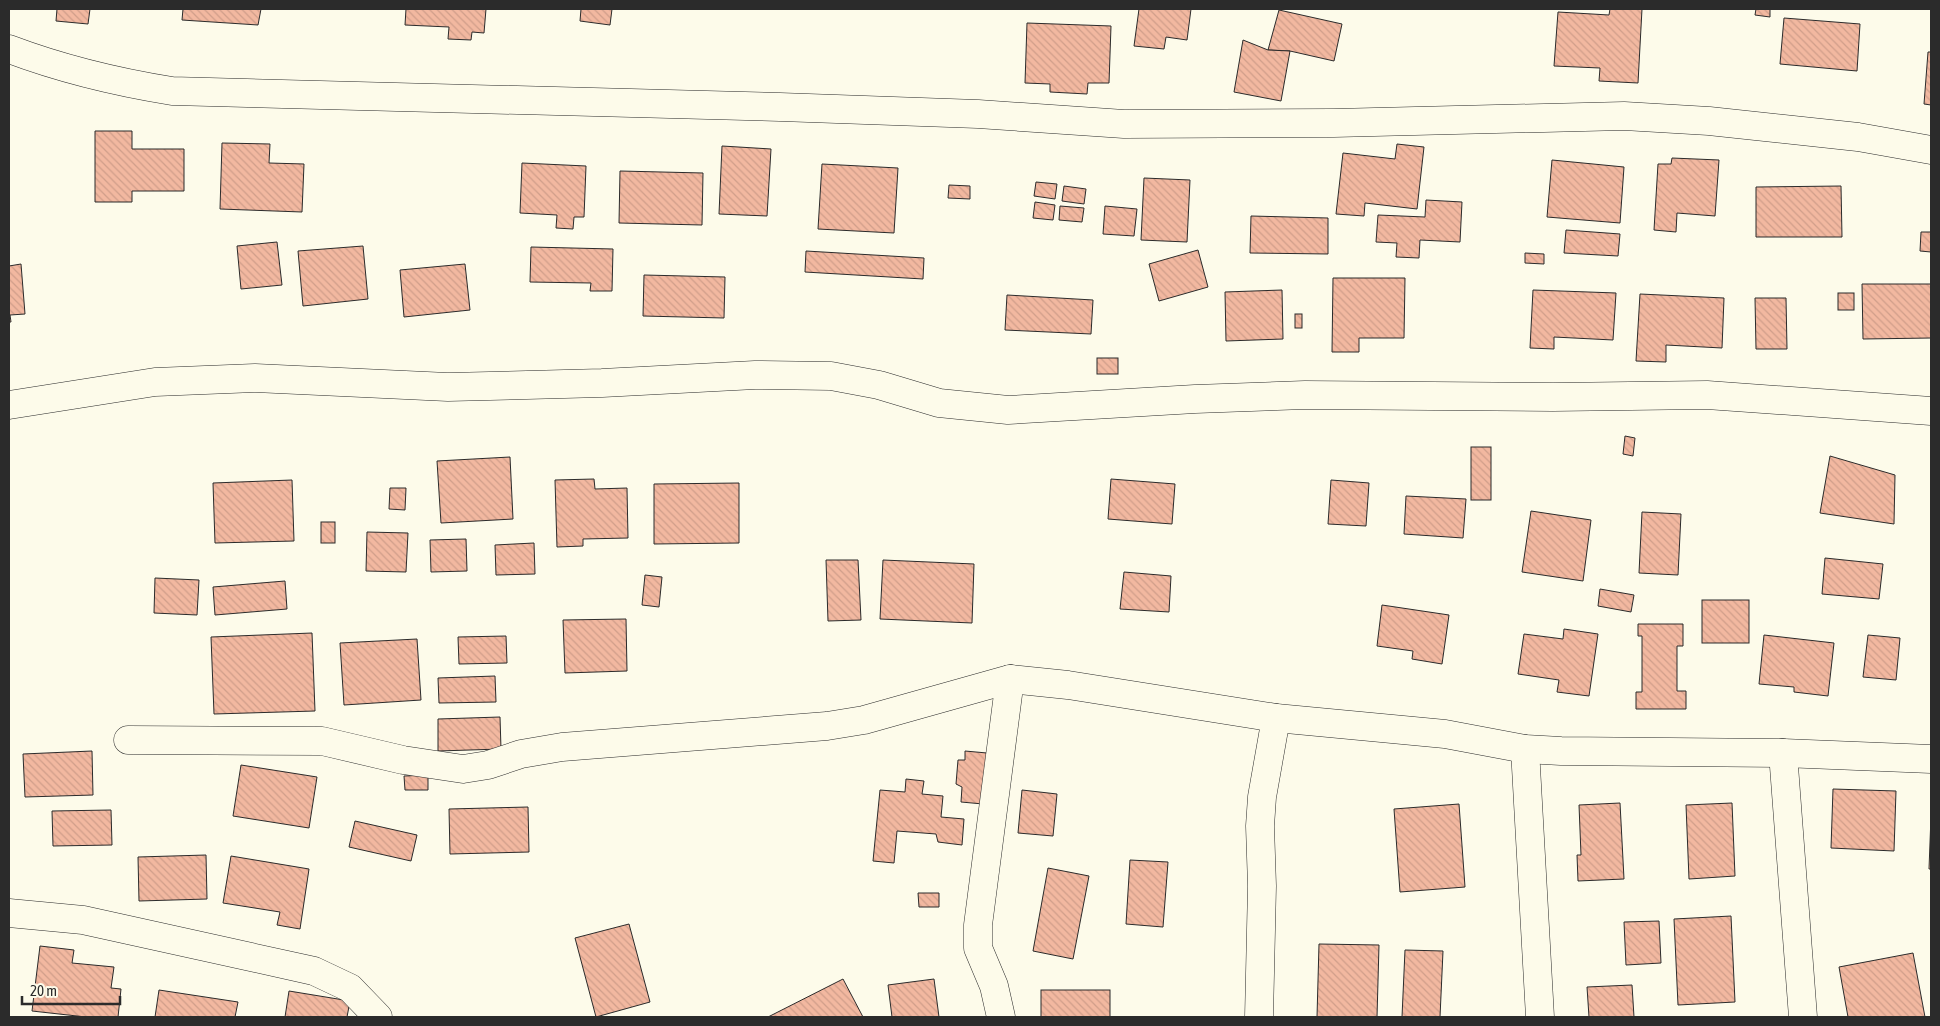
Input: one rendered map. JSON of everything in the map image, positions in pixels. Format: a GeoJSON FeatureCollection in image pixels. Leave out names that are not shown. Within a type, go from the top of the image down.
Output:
{"type":"FeatureCollection","features":[{"type":"Feature","properties":{"kind":"street"},"geometry":{"type":"LineString","coordinates":[[9,50],[112,81],[172,91],[780,107],[978,114],[1124,124],[1334,123],[1624,116],[1709,121],[1858,137],[1931,150]]}},
{"type":"Feature","properties":{"kind":"street"},"geometry":{"type":"LineString","coordinates":[[9,405],[34,403],[155,382],[255,378],[448,387],[602,383],[755,375],[831,376],[879,385],[939,403],[1008,410],[1194,398],[1305,395],[1553,398],[1707,395],[1931,411]]}},
{"type":"Feature","properties":{"kind":"street"},"geometry":{"type":"LineString","coordinates":[[1001,1017],[994,986],[978,948],[978,925],[1010,679]]}},
{"type":"Feature","properties":{"kind":"street"},"geometry":{"type":"LineString","coordinates":[[128,740],[322,741],[403,760],[463,769],[488,765],[521,754],[562,747],[827,726],[864,720],[1010,679],[1068,685],[1276,718],[1445,734],[1525,749],[1782,753],[1931,759]]}},
{"type":"Feature","properties":{"kind":"street"},"geometry":{"type":"LineString","coordinates":[[1259,1017],[1262,886],[1260,826],[1262,797],[1276,718]]}},
{"type":"Feature","properties":{"kind":"street"},"geometry":{"type":"LineString","coordinates":[[1525,749],[1540,1017]]}},
{"type":"Feature","properties":{"kind":"street"},"geometry":{"type":"LineString","coordinates":[[1782,753],[1803,1017]]}},
{"type":"Feature","properties":{"kind":"street"},"geometry":{"type":"LineString","coordinates":[[9,912],[83,920],[314,971],[350,988],[378,1017]]}},
{"type":"Feature","properties":{"kind":"building"},"geometry":{"type":"Polygon","coordinates":[[[57,9],[90,9],[88,24],[56,21],[57,9]]]}},
{"type":"Feature","properties":{"kind":"building"},"geometry":{"type":"Polygon","coordinates":[[[183,9],[261,9],[258,25],[182,20],[183,9]]]}},
{"type":"Feature","properties":{"kind":"building"},"geometry":{"type":"Polygon","coordinates":[[[406,9],[486,9],[484,33],[472,32],[471,40],[448,39],[449,27],[405,25],[406,9]]]}},
{"type":"Feature","properties":{"kind":"building"},"geometry":{"type":"Polygon","coordinates":[[[581,9],[612,9],[610,25],[580,21],[581,9]]]}},
{"type":"Feature","properties":{"kind":"building"},"geometry":{"type":"Polygon","coordinates":[[[1139,9],[1191,9],[1187,40],[1166,37],[1164,49],[1134,46],[1139,9]]]}},
{"type":"Feature","properties":{"kind":"building"},"geometry":{"type":"Polygon","coordinates":[[[1610,9],[1642,9],[1638,83],[1599,81],[1600,68],[1554,66],[1558,12],[1609,15],[1610,9]]]}},
{"type":"Feature","properties":{"kind":"building"},"geometry":{"type":"Polygon","coordinates":[[[1756,9],[1770,9],[1770,17],[1755,15],[1756,9]]]}},
{"type":"Feature","properties":{"kind":"building"},"geometry":{"type":"Polygon","coordinates":[[[1279,10],[1342,24],[1334,61],[1290,51],[1268,50],[1279,10]]]}},
{"type":"Feature","properties":{"kind":"building"},"geometry":{"type":"Polygon","coordinates":[[[1784,18],[1860,24],[1857,71],[1780,64],[1784,18]]]}},
{"type":"Feature","properties":{"kind":"building"},"geometry":{"type":"Polygon","coordinates":[[[1027,23],[1111,26],[1109,83],[1088,83],[1087,94],[1050,92],[1050,84],[1025,83],[1027,23]]]}},
{"type":"Feature","properties":{"kind":"building"},"geometry":{"type":"Polygon","coordinates":[[[1243,40],[1268,50],[1290,51],[1281,101],[1234,92],[1243,40]]]}},
{"type":"Feature","properties":{"kind":"building"},"geometry":{"type":"Polygon","coordinates":[[[1928,52],[1931,52],[1931,105],[1924,104],[1928,52]]]}},
{"type":"Feature","properties":{"kind":"building"},"geometry":{"type":"Polygon","coordinates":[[[95,131],[132,131],[132,149],[184,149],[184,191],[132,191],[132,202],[95,202],[95,131]]]}},
{"type":"Feature","properties":{"kind":"building"},"geometry":{"type":"Polygon","coordinates":[[[222,143],[270,144],[269,163],[304,164],[302,212],[220,209],[222,143]]]}},
{"type":"Feature","properties":{"kind":"building"},"geometry":{"type":"Polygon","coordinates":[[[1397,144],[1424,147],[1417,209],[1365,203],[1364,216],[1336,214],[1343,153],[1395,159],[1397,144]]]}},
{"type":"Feature","properties":{"kind":"building"},"geometry":{"type":"Polygon","coordinates":[[[722,146],[771,149],[767,216],[719,214],[722,146]]]}},
{"type":"Feature","properties":{"kind":"building"},"geometry":{"type":"Polygon","coordinates":[[[1672,158],[1719,160],[1715,216],[1677,213],[1676,232],[1654,230],[1658,164],[1671,164],[1672,158]]]}},
{"type":"Feature","properties":{"kind":"building"},"geometry":{"type":"Polygon","coordinates":[[[1552,160],[1624,167],[1620,223],[1547,217],[1552,160]]]}},
{"type":"Feature","properties":{"kind":"building"},"geometry":{"type":"Polygon","coordinates":[[[522,163],[586,166],[584,217],[574,217],[573,229],[556,228],[557,215],[520,213],[522,163]]]}},
{"type":"Feature","properties":{"kind":"building"},"geometry":{"type":"Polygon","coordinates":[[[822,164],[898,168],[894,233],[818,229],[822,164]]]}},
{"type":"Feature","properties":{"kind":"building"},"geometry":{"type":"Polygon","coordinates":[[[620,171],[703,173],[702,225],[619,223],[620,171]]]}},
{"type":"Feature","properties":{"kind":"building"},"geometry":{"type":"Polygon","coordinates":[[[1144,178],[1190,180],[1187,242],[1141,240],[1144,178]]]}},
{"type":"Feature","properties":{"kind":"building"},"geometry":{"type":"Polygon","coordinates":[[[1036,182],[1057,184],[1055,199],[1034,196],[1036,182]]]}},
{"type":"Feature","properties":{"kind":"building"},"geometry":{"type":"Polygon","coordinates":[[[949,185],[970,186],[970,199],[948,198],[949,185]]]}},
{"type":"Feature","properties":{"kind":"building"},"geometry":{"type":"Polygon","coordinates":[[[1064,186],[1086,189],[1084,204],[1062,201],[1064,186]]]}},
{"type":"Feature","properties":{"kind":"building"},"geometry":{"type":"Polygon","coordinates":[[[1841,186],[1842,237],[1756,237],[1756,187],[1841,186]]]}},
{"type":"Feature","properties":{"kind":"building"},"geometry":{"type":"Polygon","coordinates":[[[1426,200],[1462,202],[1460,242],[1420,240],[1419,258],[1396,257],[1397,243],[1376,242],[1378,215],[1425,217],[1426,200]]]}},
{"type":"Feature","properties":{"kind":"building"},"geometry":{"type":"Polygon","coordinates":[[[1035,202],[1055,205],[1053,220],[1033,218],[1035,202]]]}},
{"type":"Feature","properties":{"kind":"building"},"geometry":{"type":"Polygon","coordinates":[[[1060,206],[1084,208],[1082,222],[1059,220],[1060,206]]]}},
{"type":"Feature","properties":{"kind":"building"},"geometry":{"type":"Polygon","coordinates":[[[1105,206],[1137,209],[1134,236],[1103,234],[1105,206]]]}},
{"type":"Feature","properties":{"kind":"building"},"geometry":{"type":"Polygon","coordinates":[[[1251,216],[1328,218],[1328,254],[1250,253],[1251,216]]]}},
{"type":"Feature","properties":{"kind":"building"},"geometry":{"type":"Polygon","coordinates":[[[1566,230],[1620,234],[1618,256],[1564,253],[1566,230]]]}},
{"type":"Feature","properties":{"kind":"building"},"geometry":{"type":"Polygon","coordinates":[[[1921,232],[1931,232],[1931,252],[1920,251],[1921,232]]]}},
{"type":"Feature","properties":{"kind":"building"},"geometry":{"type":"Polygon","coordinates":[[[277,242],[282,285],[241,289],[237,246],[277,242]]]}},
{"type":"Feature","properties":{"kind":"building"},"geometry":{"type":"Polygon","coordinates":[[[363,246],[368,299],[303,306],[298,251],[363,246]]]}},
{"type":"Feature","properties":{"kind":"building"},"geometry":{"type":"Polygon","coordinates":[[[531,247],[613,249],[612,291],[590,291],[591,283],[530,282],[531,247]]]}},
{"type":"Feature","properties":{"kind":"building"},"geometry":{"type":"Polygon","coordinates":[[[1198,250],[1208,287],[1159,301],[1149,264],[1198,250]]]}},
{"type":"Feature","properties":{"kind":"building"},"geometry":{"type":"Polygon","coordinates":[[[806,251],[924,258],[923,279],[805,272],[806,251]]]}},
{"type":"Feature","properties":{"kind":"building"},"geometry":{"type":"Polygon","coordinates":[[[1525,253],[1544,254],[1544,264],[1525,263],[1525,253]]]}},
{"type":"Feature","properties":{"kind":"building"},"geometry":{"type":"Polygon","coordinates":[[[21,264],[25,314],[10,315],[11,322],[9,322],[9,266],[21,264]]]}},
{"type":"Feature","properties":{"kind":"building"},"geometry":{"type":"Polygon","coordinates":[[[465,264],[470,310],[404,317],[400,270],[465,264]]]}},
{"type":"Feature","properties":{"kind":"building"},"geometry":{"type":"Polygon","coordinates":[[[644,275],[725,277],[724,318],[643,316],[644,275]]]}},
{"type":"Feature","properties":{"kind":"building"},"geometry":{"type":"Polygon","coordinates":[[[1333,278],[1405,278],[1404,338],[1359,338],[1359,352],[1332,352],[1333,278]]]}},
{"type":"Feature","properties":{"kind":"building"},"geometry":{"type":"Polygon","coordinates":[[[1862,284],[1931,284],[1931,338],[1863,339],[1862,284]]]}},
{"type":"Feature","properties":{"kind":"building"},"geometry":{"type":"Polygon","coordinates":[[[1282,290],[1283,339],[1226,341],[1225,292],[1282,290]]]}},
{"type":"Feature","properties":{"kind":"building"},"geometry":{"type":"Polygon","coordinates":[[[1533,290],[1616,293],[1613,340],[1554,337],[1554,349],[1530,348],[1533,290]]]}},
{"type":"Feature","properties":{"kind":"building"},"geometry":{"type":"Polygon","coordinates":[[[1838,293],[1854,293],[1854,310],[1838,310],[1838,293]]]}},
{"type":"Feature","properties":{"kind":"building"},"geometry":{"type":"Polygon","coordinates":[[[1640,294],[1724,298],[1722,348],[1666,345],[1666,362],[1636,361],[1640,294]]]}},
{"type":"Feature","properties":{"kind":"building"},"geometry":{"type":"Polygon","coordinates":[[[1007,295],[1093,300],[1091,334],[1005,330],[1007,295]]]}},
{"type":"Feature","properties":{"kind":"building"},"geometry":{"type":"Polygon","coordinates":[[[1755,298],[1786,298],[1787,349],[1756,349],[1755,298]]]}},
{"type":"Feature","properties":{"kind":"building"},"geometry":{"type":"Polygon","coordinates":[[[1295,314],[1302,314],[1302,328],[1295,328],[1295,314]]]}},
{"type":"Feature","properties":{"kind":"building"},"geometry":{"type":"Polygon","coordinates":[[[1097,358],[1118,358],[1118,374],[1097,374],[1097,358]]]}},
{"type":"Feature","properties":{"kind":"building"},"geometry":{"type":"Polygon","coordinates":[[[1625,436],[1635,438],[1633,456],[1623,454],[1625,436]]]}},
{"type":"Feature","properties":{"kind":"building"},"geometry":{"type":"Polygon","coordinates":[[[1471,447],[1491,447],[1491,500],[1471,500],[1471,447]]]}},
{"type":"Feature","properties":{"kind":"building"},"geometry":{"type":"Polygon","coordinates":[[[1830,456],[1895,475],[1894,524],[1820,513],[1830,456]]]}},
{"type":"Feature","properties":{"kind":"building"},"geometry":{"type":"Polygon","coordinates":[[[510,457],[513,519],[441,523],[437,461],[510,457]]]}},
{"type":"Feature","properties":{"kind":"building"},"geometry":{"type":"Polygon","coordinates":[[[594,479],[595,489],[627,488],[628,538],[583,539],[583,546],[557,547],[555,480],[594,479]]]}},
{"type":"Feature","properties":{"kind":"building"},"geometry":{"type":"Polygon","coordinates":[[[1111,479],[1175,484],[1172,524],[1108,519],[1111,479]]]}},
{"type":"Feature","properties":{"kind":"building"},"geometry":{"type":"Polygon","coordinates":[[[292,480],[294,541],[215,543],[213,483],[292,480]]]}},
{"type":"Feature","properties":{"kind":"building"},"geometry":{"type":"Polygon","coordinates":[[[1331,480],[1369,483],[1366,526],[1328,524],[1331,480]]]}},
{"type":"Feature","properties":{"kind":"building"},"geometry":{"type":"Polygon","coordinates":[[[739,483],[739,543],[654,544],[654,484],[739,483]]]}},
{"type":"Feature","properties":{"kind":"building"},"geometry":{"type":"Polygon","coordinates":[[[390,488],[406,488],[405,510],[389,509],[390,488]]]}},
{"type":"Feature","properties":{"kind":"building"},"geometry":{"type":"Polygon","coordinates":[[[1406,496],[1466,499],[1463,538],[1404,534],[1406,496]]]}},
{"type":"Feature","properties":{"kind":"building"},"geometry":{"type":"Polygon","coordinates":[[[1531,511],[1591,520],[1583,581],[1522,572],[1531,511]]]}},
{"type":"Feature","properties":{"kind":"building"},"geometry":{"type":"Polygon","coordinates":[[[1642,512],[1681,514],[1678,575],[1639,573],[1642,512]]]}},
{"type":"Feature","properties":{"kind":"building"},"geometry":{"type":"Polygon","coordinates":[[[321,522],[335,522],[335,543],[321,543],[321,522]]]}},
{"type":"Feature","properties":{"kind":"building"},"geometry":{"type":"Polygon","coordinates":[[[367,532],[408,533],[406,572],[366,571],[367,532]]]}},
{"type":"Feature","properties":{"kind":"building"},"geometry":{"type":"Polygon","coordinates":[[[466,539],[467,571],[431,572],[430,540],[466,539]]]}},
{"type":"Feature","properties":{"kind":"building"},"geometry":{"type":"Polygon","coordinates":[[[534,543],[535,574],[496,575],[495,545],[534,543]]]}},
{"type":"Feature","properties":{"kind":"building"},"geometry":{"type":"Polygon","coordinates":[[[1825,558],[1883,564],[1879,599],[1822,594],[1825,558]]]}},
{"type":"Feature","properties":{"kind":"building"},"geometry":{"type":"Polygon","coordinates":[[[826,560],[858,560],[861,620],[828,621],[826,560]]]}},
{"type":"Feature","properties":{"kind":"building"},"geometry":{"type":"Polygon","coordinates":[[[883,560],[974,564],[972,623],[880,619],[883,560]]]}},
{"type":"Feature","properties":{"kind":"building"},"geometry":{"type":"Polygon","coordinates":[[[1124,572],[1171,576],[1169,612],[1120,609],[1124,572]]]}},
{"type":"Feature","properties":{"kind":"building"},"geometry":{"type":"Polygon","coordinates":[[[645,575],[662,577],[659,607],[642,605],[645,575]]]}},
{"type":"Feature","properties":{"kind":"building"},"geometry":{"type":"Polygon","coordinates":[[[155,578],[199,580],[197,615],[154,613],[155,578]]]}},
{"type":"Feature","properties":{"kind":"building"},"geometry":{"type":"Polygon","coordinates":[[[285,581],[287,609],[215,615],[213,587],[285,581]]]}},
{"type":"Feature","properties":{"kind":"building"},"geometry":{"type":"Polygon","coordinates":[[[1600,589],[1634,595],[1631,612],[1598,606],[1600,589]]]}},
{"type":"Feature","properties":{"kind":"building"},"geometry":{"type":"Polygon","coordinates":[[[1702,600],[1749,600],[1749,643],[1702,643],[1702,600]]]}},
{"type":"Feature","properties":{"kind":"building"},"geometry":{"type":"Polygon","coordinates":[[[1382,605],[1449,615],[1442,664],[1412,659],[1413,651],[1377,646],[1382,605]]]}},
{"type":"Feature","properties":{"kind":"building"},"geometry":{"type":"Polygon","coordinates":[[[626,619],[627,671],[565,673],[563,620],[626,619]]]}},
{"type":"Feature","properties":{"kind":"building"},"geometry":{"type":"Polygon","coordinates":[[[1638,624],[1683,624],[1683,646],[1677,646],[1677,691],[1686,691],[1686,709],[1636,709],[1636,692],[1642,692],[1642,636],[1638,636],[1638,624]]]}},
{"type":"Feature","properties":{"kind":"building"},"geometry":{"type":"Polygon","coordinates":[[[1564,629],[1598,634],[1589,696],[1557,692],[1559,680],[1518,674],[1524,634],[1563,639],[1564,629]]]}},
{"type":"Feature","properties":{"kind":"building"},"geometry":{"type":"Polygon","coordinates":[[[312,633],[315,711],[214,714],[211,637],[312,633]]]}},
{"type":"Feature","properties":{"kind":"building"},"geometry":{"type":"Polygon","coordinates":[[[1764,635],[1834,643],[1828,696],[1794,692],[1794,687],[1759,684],[1764,635]]]}},
{"type":"Feature","properties":{"kind":"building"},"geometry":{"type":"Polygon","coordinates":[[[1868,635],[1900,638],[1896,680],[1863,677],[1868,635]]]}},
{"type":"Feature","properties":{"kind":"building"},"geometry":{"type":"Polygon","coordinates":[[[506,636],[507,663],[459,664],[458,637],[506,636]]]}},
{"type":"Feature","properties":{"kind":"building"},"geometry":{"type":"Polygon","coordinates":[[[417,639],[421,700],[344,705],[340,643],[417,639]]]}},
{"type":"Feature","properties":{"kind":"building"},"geometry":{"type":"Polygon","coordinates":[[[495,676],[496,702],[439,703],[438,678],[495,676]]]}},
{"type":"Feature","properties":{"kind":"building"},"geometry":{"type":"Polygon","coordinates":[[[500,717],[501,749],[438,751],[438,719],[500,717]]]}},
{"type":"Feature","properties":{"kind":"building"},"geometry":{"type":"Polygon","coordinates":[[[92,751],[93,795],[25,797],[23,754],[92,751]]]}},
{"type":"Feature","properties":{"kind":"building"},"geometry":{"type":"Polygon","coordinates":[[[965,751],[987,753],[983,804],[961,802],[962,787],[956,784],[958,760],[965,760],[965,751]]]}},
{"type":"Feature","properties":{"kind":"building"},"geometry":{"type":"Polygon","coordinates":[[[241,765],[317,777],[309,828],[233,816],[241,765]]]}},
{"type":"Feature","properties":{"kind":"building"},"geometry":{"type":"Polygon","coordinates":[[[428,775],[428,790],[405,790],[404,776],[428,775]]]}},
{"type":"Feature","properties":{"kind":"building"},"geometry":{"type":"Polygon","coordinates":[[[906,779],[924,781],[922,794],[943,796],[941,817],[964,819],[962,845],[938,842],[936,834],[897,831],[894,863],[873,861],[880,790],[905,792],[906,779]]]}},
{"type":"Feature","properties":{"kind":"building"},"geometry":{"type":"Polygon","coordinates":[[[1833,789],[1896,791],[1894,851],[1831,848],[1833,789]]]}},
{"type":"Feature","properties":{"kind":"building"},"geometry":{"type":"Polygon","coordinates":[[[1022,790],[1057,794],[1053,836],[1018,833],[1022,790]]]}},
{"type":"Feature","properties":{"kind":"building"},"geometry":{"type":"Polygon","coordinates":[[[1620,803],[1624,879],[1578,881],[1577,855],[1581,855],[1579,805],[1620,803]]]}},
{"type":"Feature","properties":{"kind":"building"},"geometry":{"type":"Polygon","coordinates":[[[1732,803],[1735,876],[1689,879],[1686,805],[1732,803]]]}},
{"type":"Feature","properties":{"kind":"building"},"geometry":{"type":"Polygon","coordinates":[[[1459,804],[1465,887],[1400,892],[1394,809],[1459,804]]]}},
{"type":"Feature","properties":{"kind":"building"},"geometry":{"type":"Polygon","coordinates":[[[528,807],[529,852],[450,854],[449,809],[528,807]]]}},
{"type":"Feature","properties":{"kind":"building"},"geometry":{"type":"Polygon","coordinates":[[[111,810],[112,845],[53,846],[52,811],[111,810]]]}},
{"type":"Feature","properties":{"kind":"building"},"geometry":{"type":"Polygon","coordinates":[[[1931,816],[1931,869],[1929,869],[1931,816]]]}},
{"type":"Feature","properties":{"kind":"building"},"geometry":{"type":"Polygon","coordinates":[[[355,821],[417,835],[411,861],[349,847],[355,821]]]}},
{"type":"Feature","properties":{"kind":"building"},"geometry":{"type":"Polygon","coordinates":[[[206,855],[207,899],[139,901],[138,857],[206,855]]]}},
{"type":"Feature","properties":{"kind":"building"},"geometry":{"type":"Polygon","coordinates":[[[231,856],[309,869],[300,929],[277,925],[280,912],[223,903],[231,856]]]}},
{"type":"Feature","properties":{"kind":"building"},"geometry":{"type":"Polygon","coordinates":[[[1130,860],[1168,862],[1163,927],[1126,924],[1130,860]]]}},
{"type":"Feature","properties":{"kind":"building"},"geometry":{"type":"Polygon","coordinates":[[[1048,868],[1089,876],[1073,959],[1033,951],[1048,868]]]}},
{"type":"Feature","properties":{"kind":"building"},"geometry":{"type":"Polygon","coordinates":[[[918,893],[939,893],[939,907],[919,907],[918,893]]]}},
{"type":"Feature","properties":{"kind":"building"},"geometry":{"type":"Polygon","coordinates":[[[1731,916],[1735,1002],[1678,1005],[1674,919],[1731,916]]]}},
{"type":"Feature","properties":{"kind":"building"},"geometry":{"type":"Polygon","coordinates":[[[1659,921],[1661,963],[1626,965],[1624,922],[1659,921]]]}},
{"type":"Feature","properties":{"kind":"building"},"geometry":{"type":"Polygon","coordinates":[[[629,924],[650,1002],[596,1017],[575,938],[629,924]]]}},
{"type":"Feature","properties":{"kind":"building"},"geometry":{"type":"Polygon","coordinates":[[[1319,944],[1379,945],[1377,1017],[1317,1017],[1319,944]]]}},
{"type":"Feature","properties":{"kind":"building"},"geometry":{"type":"Polygon","coordinates":[[[40,946],[74,950],[72,963],[114,967],[111,988],[121,989],[118,1017],[86,1017],[32,1011],[40,946]]]}},
{"type":"Feature","properties":{"kind":"building"},"geometry":{"type":"Polygon","coordinates":[[[1405,950],[1443,951],[1440,1017],[1402,1017],[1405,950]]]}},
{"type":"Feature","properties":{"kind":"building"},"geometry":{"type":"Polygon","coordinates":[[[1913,953],[1925,1017],[1848,1017],[1839,967],[1913,953]]]}},
{"type":"Feature","properties":{"kind":"building"},"geometry":{"type":"Polygon","coordinates":[[[843,979],[863,1017],[768,1017],[843,979]]]}},
{"type":"Feature","properties":{"kind":"building"},"geometry":{"type":"Polygon","coordinates":[[[934,979],[939,1017],[892,1017],[888,985],[934,979]]]}},
{"type":"Feature","properties":{"kind":"building"},"geometry":{"type":"Polygon","coordinates":[[[1632,985],[1634,1017],[1589,1017],[1587,987],[1632,985]]]}},
{"type":"Feature","properties":{"kind":"building"},"geometry":{"type":"Polygon","coordinates":[[[159,990],[238,1002],[235,1017],[155,1017],[159,990]]]}},
{"type":"Feature","properties":{"kind":"building"},"geometry":{"type":"Polygon","coordinates":[[[1041,990],[1110,990],[1110,1017],[1041,1017],[1041,990]]]}},
{"type":"Feature","properties":{"kind":"building"},"geometry":{"type":"Polygon","coordinates":[[[289,991],[350,1001],[347,1017],[285,1017],[289,991]]]}}]}
